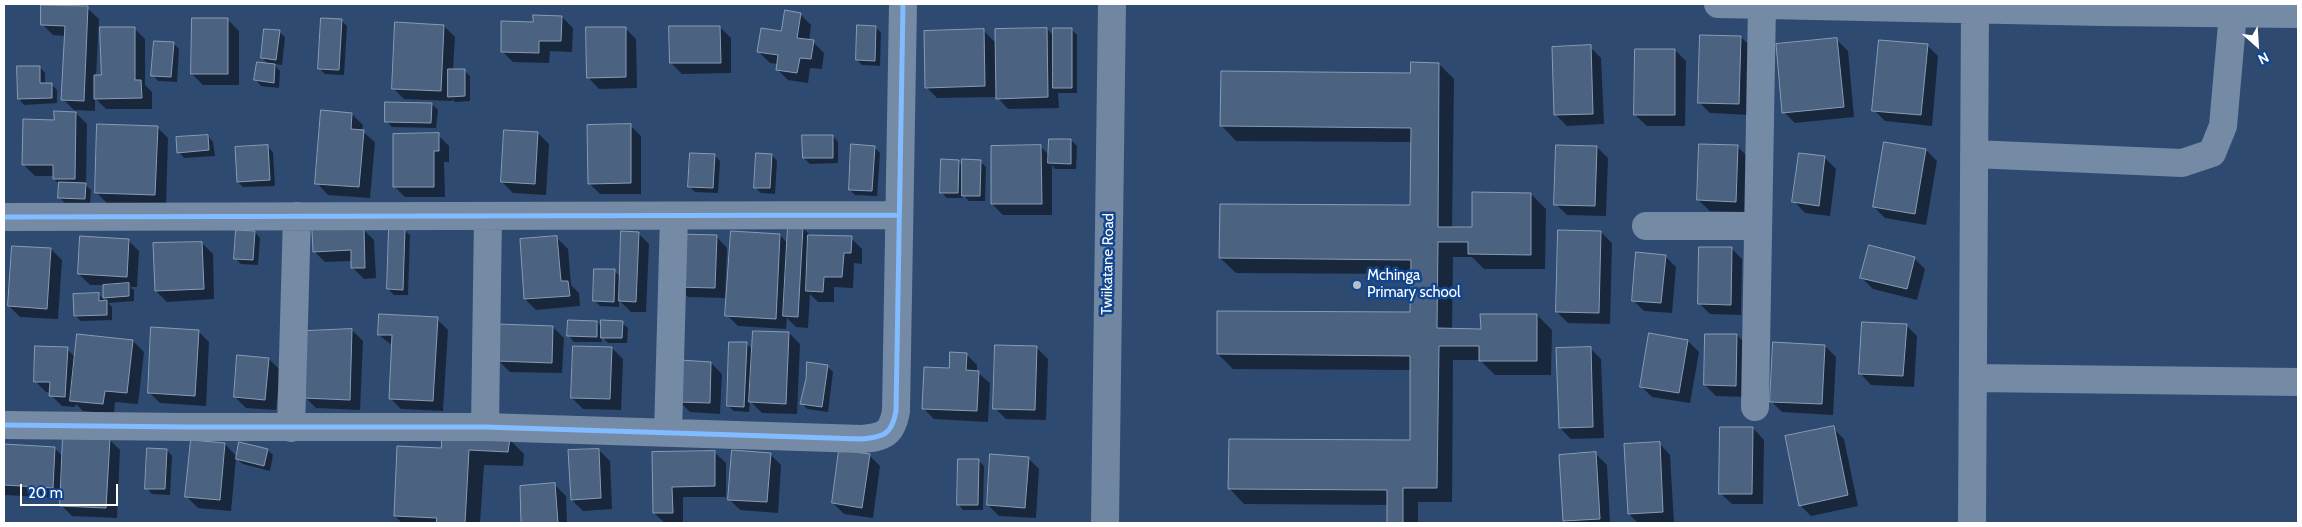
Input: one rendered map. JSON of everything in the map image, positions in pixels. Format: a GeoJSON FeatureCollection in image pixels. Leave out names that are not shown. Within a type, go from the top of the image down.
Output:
{"type":"FeatureCollection","features":[{"type":"Feature","properties":{"kind":"main road","name":"Twiikatane Road"},"geometry":{"type":"LineString","coordinates":[[1104,523],[1112,4]]}},
{"type":"Feature","properties":{"kind":"street"},"geometry":{"type":"LineString","coordinates":[[4,424],[290,428],[485,427],[862,439],[877,437],[888,432],[894,423],[896,411],[902,4]]}},
{"type":"Feature","properties":{"kind":"street"},"geometry":{"type":"LineString","coordinates":[[1718,4],[1975,10],[2102,8],[2298,14]]}},
{"type":"Feature","properties":{"kind":"street"},"geometry":{"type":"LineString","coordinates":[[1755,407],[1762,5]]}},
{"type":"Feature","properties":{"kind":"street"},"geometry":{"type":"LineString","coordinates":[[1972,523],[1975,10]]}},
{"type":"Feature","properties":{"kind":"street"},"geometry":{"type":"LineString","coordinates":[[1974,154],[2182,163],[2212,153],[2223,126],[2233,13]]}},
{"type":"Feature","properties":{"kind":"street"},"geometry":{"type":"LineString","coordinates":[[290,428],[297,216]]}},
{"type":"Feature","properties":{"kind":"street"},"geometry":{"type":"LineString","coordinates":[[485,427],[488,216]]}},
{"type":"Feature","properties":{"kind":"street"},"geometry":{"type":"LineString","coordinates":[[668,432],[674,216]]}},
{"type":"Feature","properties":{"kind":"street"},"geometry":{"type":"LineString","coordinates":[[4,217],[899,216]]}},
{"type":"Feature","properties":{"kind":"street"},"geometry":{"type":"LineString","coordinates":[[1646,226],[1758,226]]}},
{"type":"Feature","properties":{"kind":"street"},"geometry":{"type":"LineString","coordinates":[[1974,378],[2298,382]]}},
{"type":"Feature","properties":{"kind":"building"},"geometry":{"type":"Polygon","coordinates":[[[41,5],[88,6],[84,101],[61,100],[65,26],[41,25],[41,5]]]}},
{"type":"Feature","properties":{"kind":"building"},"geometry":{"type":"Polygon","coordinates":[[[785,10],[801,13],[797,38],[814,40],[811,59],[800,58],[797,73],[776,70],[778,55],[757,52],[761,28],[781,31],[785,10]]]}},
{"type":"Feature","properties":{"kind":"building"},"geometry":{"type":"Polygon","coordinates":[[[533,15],[562,16],[561,41],[539,41],[539,53],[501,52],[501,21],[533,22],[533,15]]]}},
{"type":"Feature","properties":{"kind":"building"},"geometry":{"type":"Polygon","coordinates":[[[192,18],[228,18],[228,74],[191,74],[192,18]]]}},
{"type":"Feature","properties":{"kind":"building"},"geometry":{"type":"Polygon","coordinates":[[[321,18],[342,19],[339,70],[318,69],[321,18]]]}},
{"type":"Feature","properties":{"kind":"building"},"geometry":{"type":"Polygon","coordinates":[[[395,22],[444,25],[441,91],[392,89],[395,22]]]}},
{"type":"Feature","properties":{"kind":"building"},"geometry":{"type":"Polygon","coordinates":[[[857,25],[876,26],[875,61],[856,60],[857,25]]]}},
{"type":"Feature","properties":{"kind":"building"},"geometry":{"type":"Polygon","coordinates":[[[669,26],[720,26],[721,63],[670,63],[669,26]]]}},
{"type":"Feature","properties":{"kind":"building"},"geometry":{"type":"Polygon","coordinates":[[[100,27],[135,27],[135,80],[141,80],[142,98],[94,99],[94,75],[101,75],[100,27]]]}},
{"type":"Feature","properties":{"kind":"building"},"geometry":{"type":"Polygon","coordinates":[[[586,27],[626,27],[626,77],[587,78],[586,27]]]}},
{"type":"Feature","properties":{"kind":"building"},"geometry":{"type":"Polygon","coordinates":[[[1047,28],[1048,97],[996,99],[995,29],[1047,28]]]}},
{"type":"Feature","properties":{"kind":"building"},"geometry":{"type":"Polygon","coordinates":[[[1053,28],[1072,28],[1072,88],[1053,88],[1053,28]]]}},
{"type":"Feature","properties":{"kind":"building"},"geometry":{"type":"Polygon","coordinates":[[[264,29],[280,30],[276,60],[261,58],[264,29]]]}},
{"type":"Feature","properties":{"kind":"building"},"geometry":{"type":"Polygon","coordinates":[[[984,29],[985,86],[925,88],[924,31],[984,29]]]}},
{"type":"Feature","properties":{"kind":"building"},"geometry":{"type":"Polygon","coordinates":[[[1700,35],[1741,36],[1739,104],[1698,103],[1700,35]]]}},
{"type":"Feature","properties":{"kind":"building"},"geometry":{"type":"Polygon","coordinates":[[[1837,38],[1844,107],[1782,113],[1776,44],[1837,38]]]}},
{"type":"Feature","properties":{"kind":"building"},"geometry":{"type":"Polygon","coordinates":[[[1879,40],[1928,44],[1921,115],[1872,111],[1879,40]]]}},
{"type":"Feature","properties":{"kind":"building"},"geometry":{"type":"Polygon","coordinates":[[[154,41],[174,42],[171,77],[151,76],[154,41]]]}},
{"type":"Feature","properties":{"kind":"building"},"geometry":{"type":"Polygon","coordinates":[[[1591,45],[1593,114],[1554,115],[1552,47],[1591,45]]]}},
{"type":"Feature","properties":{"kind":"building"},"geometry":{"type":"Polygon","coordinates":[[[1635,49],[1675,49],[1675,115],[1634,115],[1635,49]]]}},
{"type":"Feature","properties":{"kind":"building"},"geometry":{"type":"Polygon","coordinates":[[[257,62],[275,64],[274,83],[254,80],[257,62]]]}},
{"type":"Feature","properties":{"kind":"building","name":"Mchinga Primary school"},"geometry":{"type":"Polygon","coordinates":[[[1411,62],[1439,63],[1438,227],[1472,227],[1472,192],[1531,193],[1531,255],[1468,254],[1468,242],[1438,242],[1437,328],[1481,329],[1480,314],[1537,314],[1537,361],[1479,361],[1479,346],[1439,346],[1437,488],[1403,488],[1403,523],[1387,523],[1387,490],[1228,489],[1229,439],[1410,440],[1410,356],[1217,354],[1217,311],[1410,312],[1411,260],[1219,258],[1220,204],[1410,205],[1411,128],[1220,126],[1221,71],[1410,73],[1411,62]]]}},
{"type":"Feature","properties":{"kind":"building"},"geometry":{"type":"Polygon","coordinates":[[[17,66],[40,66],[40,83],[52,83],[52,98],[18,99],[17,66]]]}},
{"type":"Feature","properties":{"kind":"building"},"geometry":{"type":"Polygon","coordinates":[[[448,69],[465,69],[465,96],[448,97],[448,69]]]}},
{"type":"Feature","properties":{"kind":"building"},"geometry":{"type":"Polygon","coordinates":[[[385,102],[432,103],[431,123],[385,122],[385,102]]]}},
{"type":"Feature","properties":{"kind":"building"},"geometry":{"type":"Polygon","coordinates":[[[321,110],[352,113],[351,129],[364,130],[359,187],[315,184],[321,110]]]}},
{"type":"Feature","properties":{"kind":"building"},"geometry":{"type":"Polygon","coordinates":[[[54,111],[76,112],[75,179],[53,179],[53,165],[22,165],[23,119],[54,120],[54,111]]]}},
{"type":"Feature","properties":{"kind":"building"},"geometry":{"type":"Polygon","coordinates":[[[97,124],[158,126],[155,195],[95,193],[97,124]]]}},
{"type":"Feature","properties":{"kind":"building"},"geometry":{"type":"Polygon","coordinates":[[[631,124],[631,183],[588,184],[587,125],[631,124]]]}},
{"type":"Feature","properties":{"kind":"building"},"geometry":{"type":"Polygon","coordinates":[[[504,130],[538,132],[535,184],[501,182],[504,130]]]}},
{"type":"Feature","properties":{"kind":"building"},"geometry":{"type":"Polygon","coordinates":[[[439,133],[439,151],[434,151],[434,187],[393,187],[393,134],[439,133]]]}},
{"type":"Feature","properties":{"kind":"building"},"geometry":{"type":"Polygon","coordinates":[[[208,135],[209,150],[177,153],[176,137],[208,135]]]}},
{"type":"Feature","properties":{"kind":"building"},"geometry":{"type":"Polygon","coordinates":[[[802,135],[833,135],[833,158],[803,158],[802,135]]]}},
{"type":"Feature","properties":{"kind":"building"},"geometry":{"type":"Polygon","coordinates":[[[1049,139],[1071,139],[1071,164],[1048,163],[1049,139]]]}},
{"type":"Feature","properties":{"kind":"building"},"geometry":{"type":"Polygon","coordinates":[[[1884,142],[1926,149],[1915,214],[1873,207],[1884,142]]]}},
{"type":"Feature","properties":{"kind":"building"},"geometry":{"type":"Polygon","coordinates":[[[851,144],[875,146],[872,191],[849,190],[851,144]]]}},
{"type":"Feature","properties":{"kind":"building"},"geometry":{"type":"Polygon","coordinates":[[[1699,144],[1738,145],[1736,202],[1697,200],[1699,144]]]}},
{"type":"Feature","properties":{"kind":"building"},"geometry":{"type":"Polygon","coordinates":[[[268,145],[270,180],[237,182],[235,147],[268,145]]]}},
{"type":"Feature","properties":{"kind":"building"},"geometry":{"type":"Polygon","coordinates":[[[1041,145],[1042,204],[991,204],[991,146],[1041,145]]]}},
{"type":"Feature","properties":{"kind":"building"},"geometry":{"type":"Polygon","coordinates":[[[1556,145],[1597,146],[1595,206],[1554,205],[1556,145]]]}},
{"type":"Feature","properties":{"kind":"building"},"geometry":{"type":"Polygon","coordinates":[[[690,153],[715,154],[713,188],[688,187],[690,153]]]}},
{"type":"Feature","properties":{"kind":"building"},"geometry":{"type":"Polygon","coordinates":[[[756,153],[772,154],[770,188],[754,188],[756,153]]]}},
{"type":"Feature","properties":{"kind":"building"},"geometry":{"type":"Polygon","coordinates":[[[1799,153],[1825,156],[1819,206],[1792,202],[1799,153]]]}},
{"type":"Feature","properties":{"kind":"building"},"geometry":{"type":"Polygon","coordinates":[[[941,159],[959,160],[958,193],[940,193],[941,159]]]}},
{"type":"Feature","properties":{"kind":"building"},"geometry":{"type":"Polygon","coordinates":[[[962,159],[981,160],[980,196],[962,196],[962,159]]]}},
{"type":"Feature","properties":{"kind":"building"},"geometry":{"type":"Polygon","coordinates":[[[59,182],[86,183],[85,199],[58,198],[59,182]]]}},
{"type":"Feature","properties":{"kind":"building"},"geometry":{"type":"Polygon","coordinates":[[[788,226],[803,227],[798,317],[783,316],[788,226]]]}},
{"type":"Feature","properties":{"kind":"building"},"geometry":{"type":"Polygon","coordinates":[[[364,228],[365,268],[351,268],[351,250],[313,252],[312,230],[364,228]]]}},
{"type":"Feature","properties":{"kind":"building"},"geometry":{"type":"Polygon","coordinates":[[[389,228],[405,229],[403,290],[387,289],[389,228]]]}},
{"type":"Feature","properties":{"kind":"building"},"geometry":{"type":"Polygon","coordinates":[[[236,230],[255,231],[253,260],[234,259],[236,230]]]}},
{"type":"Feature","properties":{"kind":"building"},"geometry":{"type":"Polygon","coordinates":[[[1558,230],[1601,231],[1599,313],[1556,312],[1558,230]]]}},
{"type":"Feature","properties":{"kind":"building"},"geometry":{"type":"Polygon","coordinates":[[[621,231],[639,232],[636,302],[619,301],[621,231]]]}},
{"type":"Feature","properties":{"kind":"building"},"geometry":{"type":"Polygon","coordinates":[[[731,231],[780,234],[776,319],[725,316],[731,231]]]}},
{"type":"Feature","properties":{"kind":"building"},"geometry":{"type":"Polygon","coordinates":[[[677,234],[717,235],[715,288],[676,287],[677,234]]]}},
{"type":"Feature","properties":{"kind":"building"},"geometry":{"type":"Polygon","coordinates":[[[808,235],[852,236],[851,253],[844,253],[842,277],[824,277],[823,292],[806,291],[808,235]]]}},
{"type":"Feature","properties":{"kind":"building"},"geometry":{"type":"Polygon","coordinates":[[[80,236],[129,239],[127,277],[78,274],[80,236]]]}},
{"type":"Feature","properties":{"kind":"building"},"geometry":{"type":"Polygon","coordinates":[[[557,236],[561,281],[568,281],[570,296],[524,299],[520,239],[557,236]]]}},
{"type":"Feature","properties":{"kind":"building"},"geometry":{"type":"Polygon","coordinates":[[[202,242],[204,289],[155,291],[153,243],[202,242]]]}},
{"type":"Feature","properties":{"kind":"building"},"geometry":{"type":"Polygon","coordinates":[[[1869,245],[1915,257],[1907,289],[1860,278],[1869,245]]]}},
{"type":"Feature","properties":{"kind":"building"},"geometry":{"type":"Polygon","coordinates":[[[12,246],[51,248],[47,309],[8,306],[12,246]]]}},
{"type":"Feature","properties":{"kind":"building"},"geometry":{"type":"Polygon","coordinates":[[[1699,247],[1732,247],[1731,305],[1698,304],[1699,247]]]}},
{"type":"Feature","properties":{"kind":"building"},"geometry":{"type":"Polygon","coordinates":[[[1636,252],[1666,255],[1661,303],[1632,301],[1636,252]]]}},
{"type":"Feature","properties":{"kind":"building"},"geometry":{"type":"Polygon","coordinates":[[[594,269],[615,269],[614,302],[593,301],[594,269]]]}},
{"type":"Feature","properties":{"kind":"building"},"geometry":{"type":"Polygon","coordinates":[[[129,283],[129,296],[103,298],[103,285],[129,283]]]}},
{"type":"Feature","properties":{"kind":"building"},"geometry":{"type":"Polygon","coordinates":[[[99,293],[99,301],[107,300],[107,315],[74,316],[73,294],[99,293]]]}},
{"type":"Feature","properties":{"kind":"building"},"geometry":{"type":"Polygon","coordinates":[[[379,314],[438,317],[433,401],[389,399],[392,335],[378,335],[379,314]]]}},
{"type":"Feature","properties":{"kind":"building"},"geometry":{"type":"Polygon","coordinates":[[[568,320],[597,321],[597,337],[567,336],[568,320]]]}},
{"type":"Feature","properties":{"kind":"building"},"geometry":{"type":"Polygon","coordinates":[[[601,320],[623,321],[622,338],[601,338],[601,320]]]}},
{"type":"Feature","properties":{"kind":"building"},"geometry":{"type":"Polygon","coordinates":[[[1862,322],[1907,324],[1903,376],[1859,374],[1862,322]]]}},
{"type":"Feature","properties":{"kind":"building"},"geometry":{"type":"Polygon","coordinates":[[[498,324],[553,326],[552,363],[497,361],[498,324]]]}},
{"type":"Feature","properties":{"kind":"building"},"geometry":{"type":"Polygon","coordinates":[[[151,327],[199,330],[195,396],[148,393],[151,327]]]}},
{"type":"Feature","properties":{"kind":"building"},"geometry":{"type":"Polygon","coordinates":[[[352,329],[350,400],[303,398],[306,331],[352,329]]]}},
{"type":"Feature","properties":{"kind":"building"},"geometry":{"type":"Polygon","coordinates":[[[753,331],[789,332],[786,404],[749,402],[753,331]]]}},
{"type":"Feature","properties":{"kind":"building"},"geometry":{"type":"Polygon","coordinates":[[[1649,333],[1688,340],[1679,393],[1640,387],[1649,333]]]}},
{"type":"Feature","properties":{"kind":"building"},"geometry":{"type":"Polygon","coordinates":[[[77,334],[133,340],[127,393],[105,391],[103,404],[70,401],[77,334]]]}},
{"type":"Feature","properties":{"kind":"building"},"geometry":{"type":"Polygon","coordinates":[[[1705,334],[1737,334],[1736,386],[1704,385],[1705,334]]]}},
{"type":"Feature","properties":{"kind":"building"},"geometry":{"type":"Polygon","coordinates":[[[729,342],[747,342],[744,407],[727,406],[729,342]]]}},
{"type":"Feature","properties":{"kind":"building"},"geometry":{"type":"Polygon","coordinates":[[[1773,342],[1825,345],[1822,404],[1770,402],[1773,342]]]}},
{"type":"Feature","properties":{"kind":"building"},"geometry":{"type":"Polygon","coordinates":[[[995,345],[1037,346],[1035,410],[993,409],[995,345]]]}},
{"type":"Feature","properties":{"kind":"building"},"geometry":{"type":"Polygon","coordinates":[[[35,346],[68,347],[65,397],[49,396],[50,382],[34,382],[35,346]]]}},
{"type":"Feature","properties":{"kind":"building"},"geometry":{"type":"Polygon","coordinates":[[[573,346],[612,347],[610,399],[571,398],[573,346]]]}},
{"type":"Feature","properties":{"kind":"building"},"geometry":{"type":"Polygon","coordinates":[[[1591,347],[1593,427],[1559,428],[1556,348],[1591,347]]]}},
{"type":"Feature","properties":{"kind":"building"},"geometry":{"type":"Polygon","coordinates":[[[950,352],[967,353],[966,370],[979,371],[977,411],[922,409],[924,367],[949,368],[950,352]]]}},
{"type":"Feature","properties":{"kind":"building"},"geometry":{"type":"Polygon","coordinates":[[[237,355],[269,358],[265,400],[234,397],[237,355]]]}},
{"type":"Feature","properties":{"kind":"building"},"geometry":{"type":"Polygon","coordinates":[[[680,360],[711,362],[710,403],[678,402],[680,360]]]}},
{"type":"Feature","properties":{"kind":"building"},"geometry":{"type":"Polygon","coordinates":[[[807,362],[828,365],[822,407],[800,404],[806,379],[807,362]]]}},
{"type":"Feature","properties":{"kind":"building"},"geometry":{"type":"Polygon","coordinates":[[[1834,426],[1848,495],[1799,506],[1785,436],[1834,426]]]}},
{"type":"Feature","properties":{"kind":"building"},"geometry":{"type":"Polygon","coordinates":[[[1720,427],[1753,427],[1752,494],[1719,494],[1720,427]]]}},
{"type":"Feature","properties":{"kind":"building"},"geometry":{"type":"Polygon","coordinates":[[[442,435],[510,438],[508,452],[469,450],[465,523],[436,523],[437,518],[394,516],[397,446],[441,448],[442,435]]]}},
{"type":"Feature","properties":{"kind":"building"},"geometry":{"type":"Polygon","coordinates":[[[63,436],[110,438],[106,508],[60,506],[63,436]]]}},
{"type":"Feature","properties":{"kind":"building"},"geometry":{"type":"Polygon","coordinates":[[[191,440],[225,443],[220,500],[185,497],[191,440]]]}},
{"type":"Feature","properties":{"kind":"building"},"geometry":{"type":"Polygon","coordinates":[[[239,442],[268,449],[264,466],[236,459],[239,442]]]}},
{"type":"Feature","properties":{"kind":"building"},"geometry":{"type":"Polygon","coordinates":[[[1660,442],[1663,512],[1628,514],[1624,444],[1660,442]]]}},
{"type":"Feature","properties":{"kind":"building"},"geometry":{"type":"Polygon","coordinates":[[[4,444],[55,447],[53,488],[4,485],[4,444]]]}},
{"type":"Feature","properties":{"kind":"building"},"geometry":{"type":"Polygon","coordinates":[[[147,448],[167,449],[165,489],[145,489],[147,448]]]}},
{"type":"Feature","properties":{"kind":"building"},"geometry":{"type":"Polygon","coordinates":[[[599,449],[601,498],[571,500],[568,450],[599,449]]]}},
{"type":"Feature","properties":{"kind":"building"},"geometry":{"type":"Polygon","coordinates":[[[732,450],[771,453],[767,502],[728,500],[732,450]]]}},
{"type":"Feature","properties":{"kind":"building"},"geometry":{"type":"Polygon","coordinates":[[[839,450],[870,454],[862,508],[832,503],[839,450]]]}},
{"type":"Feature","properties":{"kind":"building"},"geometry":{"type":"Polygon","coordinates":[[[715,451],[715,486],[672,487],[673,513],[653,513],[652,452],[715,451]]]}},
{"type":"Feature","properties":{"kind":"building"},"geometry":{"type":"Polygon","coordinates":[[[1596,452],[1600,519],[1563,521],[1559,455],[1596,452]]]}},
{"type":"Feature","properties":{"kind":"building"},"geometry":{"type":"Polygon","coordinates":[[[990,454],[1029,457],[1025,508],[987,505],[990,454]]]}},
{"type":"Feature","properties":{"kind":"building"},"geometry":{"type":"Polygon","coordinates":[[[958,459],[979,459],[978,505],[957,505],[958,459]]]}},
{"type":"Feature","properties":{"kind":"building"},"geometry":{"type":"Polygon","coordinates":[[[555,483],[558,523],[521,523],[520,486],[555,483]]]}},
{"type":"Feature","properties":{"kind":"cycle path"},"geometry":{"type":"LineString","coordinates":[[4,425],[485,427],[862,439],[886,433],[892,425],[896,411],[903,4]]}},
{"type":"Feature","properties":{"kind":"cycle path"},"geometry":{"type":"LineString","coordinates":[[4,217],[899,215]]}},
{"type":"Feature","properties":{"kind":"place","name":"Mchinga Primary school"},"geometry":{"type":"Point","coordinates":[1357,285]}}]}
